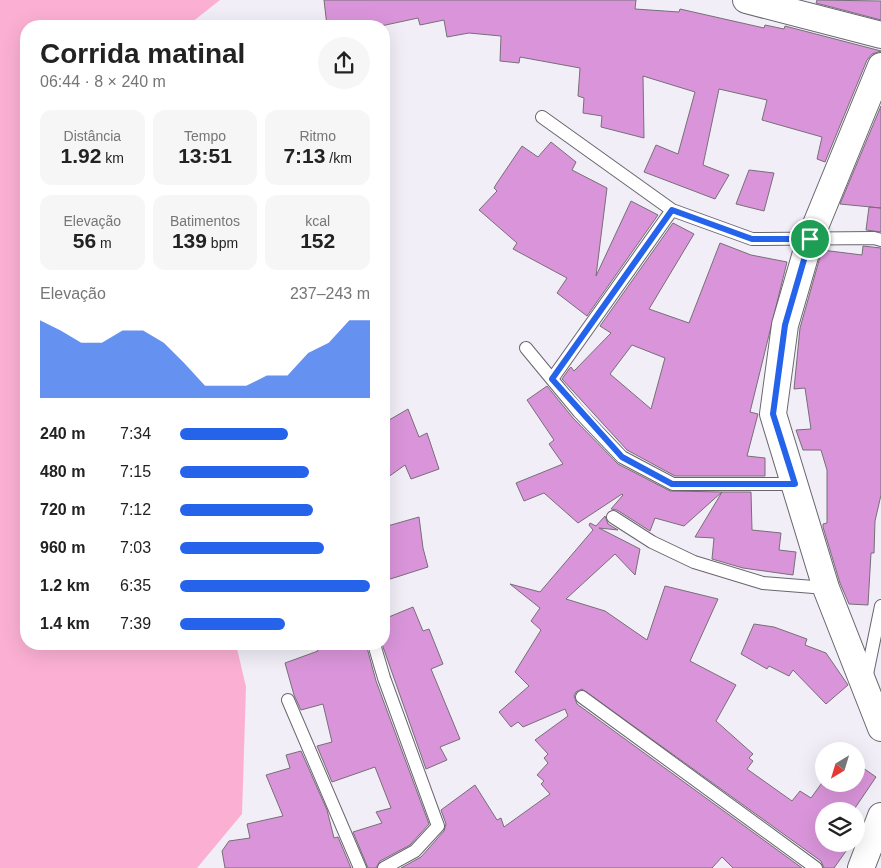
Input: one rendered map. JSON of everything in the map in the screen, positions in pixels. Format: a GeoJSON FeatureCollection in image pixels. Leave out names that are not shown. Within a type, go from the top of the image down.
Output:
{"type":"FeatureCollection","features":[{"type":"Feature","properties":{"kind":"street"},"geometry":{"type":"LineString","coordinates":[[746,0],[881,36]]}},
{"type":"Feature","properties":{"kind":"street"},"geometry":{"type":"LineString","coordinates":[[881,66],[810,239],[785,325],[773,414],[826,588],[864,689],[881,728]]}},
{"type":"Feature","properties":{"kind":"street"},"geometry":{"type":"LineString","coordinates":[[861,868],[881,816]]}},
{"type":"Feature","properties":{"kind":"lane"},"geometry":{"type":"LineString","coordinates":[[542,118],[672,210],[752,239],[874,238],[881,240]]}},
{"type":"Feature","properties":{"kind":"lane"},"geometry":{"type":"LineString","coordinates":[[552,379],[672,210]]}},
{"type":"Feature","properties":{"kind":"lane"},"geometry":{"type":"LineString","coordinates":[[526,348],[622,457],[672,484],[795,484]]}},
{"type":"Feature","properties":{"kind":"lane"},"geometry":{"type":"LineString","coordinates":[[613,517],[652,542],[694,562],[763,583],[826,588]]}},
{"type":"Feature","properties":{"kind":"lane"},"geometry":{"type":"LineString","coordinates":[[864,689],[881,606]]}},
{"type":"Feature","properties":{"kind":"lane"},"geometry":{"type":"LineString","coordinates":[[376,650],[384,678],[438,826],[415,851],[384,868]]}},
{"type":"Feature","properties":{"kind":"lane"},"geometry":{"type":"LineString","coordinates":[[582,697],[816,868]]}},
{"type":"Feature","properties":{"kind":"lane"},"geometry":{"type":"LineString","coordinates":[[288,700],[360,868]]}},
{"type":"Feature","properties":{"kind":"shaded area"},"geometry":{"type":"Polygon","coordinates":[[[0,0],[220,0],[195,20],[20,20],[20,650],[237,650],[246,687],[242,814],[197,868],[0,868],[0,0]]]}},
{"type":"Feature","properties":{"kind":"building"},"geometry":{"type":"Polygon","coordinates":[[[324,0],[636,0],[635,9],[679,12],[680,9],[764,28],[765,25],[784,29],[785,26],[881,51],[872,54],[867,60],[825,162],[817,159],[822,137],[762,120],[767,100],[719,89],[703,165],[729,175],[715,199],[644,172],[656,145],[678,154],[695,92],[643,76],[644,138],[601,127],[602,116],[583,113],[584,98],[578,96],[580,68],[520,57],[519,63],[500,61],[501,36],[469,33],[447,37],[444,20],[420,25],[418,18],[390,24],[390,20],[326,20],[324,0]]]}},
{"type":"Feature","properties":{"kind":"building"},"geometry":{"type":"Polygon","coordinates":[[[817,0],[881,1],[881,20],[816,3],[817,0]]]}},
{"type":"Feature","properties":{"kind":"building"},"geometry":{"type":"Polygon","coordinates":[[[881,106],[881,208],[840,204],[881,106]]]}},
{"type":"Feature","properties":{"kind":"building"},"geometry":{"type":"Polygon","coordinates":[[[551,142],[576,162],[572,170],[607,188],[596,276],[631,201],[658,215],[587,316],[557,293],[567,278],[513,249],[517,243],[479,210],[497,191],[494,188],[522,146],[538,157],[551,142]]]}},
{"type":"Feature","properties":{"kind":"building"},"geometry":{"type":"Polygon","coordinates":[[[749,170],[774,173],[764,211],[736,204],[749,170]]]}},
{"type":"Feature","properties":{"kind":"building"},"geometry":{"type":"Polygon","coordinates":[[[869,207],[881,208],[881,232],[866,230],[869,207]]]}},
{"type":"Feature","properties":{"kind":"building"},"geometry":{"type":"Polygon","coordinates":[[[673,223],[694,234],[649,309],[689,323],[720,243],[751,255],[787,262],[750,412],[758,414],[747,456],[765,458],[765,476],[675,476],[627,450],[562,379],[571,367],[574,371],[611,333],[600,326],[673,223]],[[632,345],[610,374],[651,409],[665,358],[632,345]]]}},
{"type":"Feature","properties":{"kind":"building"},"geometry":{"type":"Polygon","coordinates":[[[863,246],[881,248],[881,495],[875,521],[874,553],[871,553],[868,605],[849,604],[840,583],[823,527],[823,524],[827,523],[827,470],[821,450],[803,450],[796,430],[811,429],[805,388],[794,389],[800,328],[822,250],[862,255],[863,246]]]}},
{"type":"Feature","properties":{"kind":"building"},"geometry":{"type":"Polygon","coordinates":[[[547,386],[573,418],[618,464],[670,491],[722,492],[684,526],[655,518],[650,531],[617,510],[611,509],[622,494],[578,523],[544,493],[524,501],[516,483],[563,464],[549,444],[554,440],[527,400],[547,386]]]}},
{"type":"Feature","properties":{"kind":"building"},"geometry":{"type":"Polygon","coordinates":[[[408,409],[419,437],[427,433],[439,469],[411,479],[405,465],[390,476],[390,420],[408,409]]]}},
{"type":"Feature","properties":{"kind":"building"},"geometry":{"type":"Polygon","coordinates":[[[722,492],[751,492],[752,530],[781,533],[779,550],[796,552],[793,575],[743,568],[712,559],[714,538],[695,537],[722,492]]]}},
{"type":"Feature","properties":{"kind":"building"},"geometry":{"type":"Polygon","coordinates":[[[605,516],[608,524],[618,530],[599,528],[640,549],[635,575],[615,554],[566,599],[605,611],[647,640],[665,586],[718,599],[690,661],[736,685],[716,721],[753,754],[749,758],[753,761],[747,769],[792,801],[800,791],[811,798],[815,792],[865,792],[865,769],[876,777],[859,802],[815,802],[815,852],[845,852],[834,868],[824,868],[821,861],[582,689],[576,692],[574,696],[577,704],[802,868],[733,868],[722,857],[712,868],[401,868],[421,857],[444,831],[446,824],[441,810],[475,785],[497,820],[501,818],[504,827],[550,794],[541,784],[544,781],[537,775],[548,763],[544,758],[548,754],[535,740],[568,716],[565,709],[523,727],[518,722],[511,727],[499,712],[529,686],[515,672],[541,630],[531,621],[540,608],[510,584],[540,592],[593,530],[589,525],[590,523],[596,526],[605,516]]]}},
{"type":"Feature","properties":{"kind":"building"},"geometry":{"type":"Polygon","coordinates":[[[419,517],[423,548],[428,567],[390,579],[390,525],[419,517]]]}},
{"type":"Feature","properties":{"kind":"building"},"geometry":{"type":"Polygon","coordinates":[[[413,607],[423,631],[429,629],[443,664],[431,669],[460,739],[440,747],[447,760],[426,769],[384,650],[390,650],[390,617],[413,607]]]}},
{"type":"Feature","properties":{"kind":"building"},"geometry":{"type":"Polygon","coordinates":[[[754,624],[774,627],[807,639],[805,645],[826,653],[848,685],[826,704],[793,670],[789,676],[769,666],[767,669],[741,654],[754,624]]]}},
{"type":"Feature","properties":{"kind":"building"},"geometry":{"type":"Polygon","coordinates":[[[368,650],[376,681],[429,824],[410,845],[380,861],[376,868],[368,868],[353,832],[382,823],[376,812],[391,808],[375,767],[332,782],[317,746],[332,742],[323,704],[301,710],[294,695],[285,663],[318,651],[368,650]]]}},
{"type":"Feature","properties":{"kind":"building"},"geometry":{"type":"Polygon","coordinates":[[[301,751],[327,810],[334,838],[338,837],[351,868],[225,868],[222,851],[229,841],[250,838],[247,824],[283,816],[266,775],[290,768],[286,755],[301,751]]]}},
{"type":"Feature","properties":{"kind":"route"},"geometry":{"type":"LineString","coordinates":[[672,210],[752,239],[810,239],[785,325],[773,414],[795,484],[672,484],[622,457],[579,412],[552,379],[672,210]]}}]}
